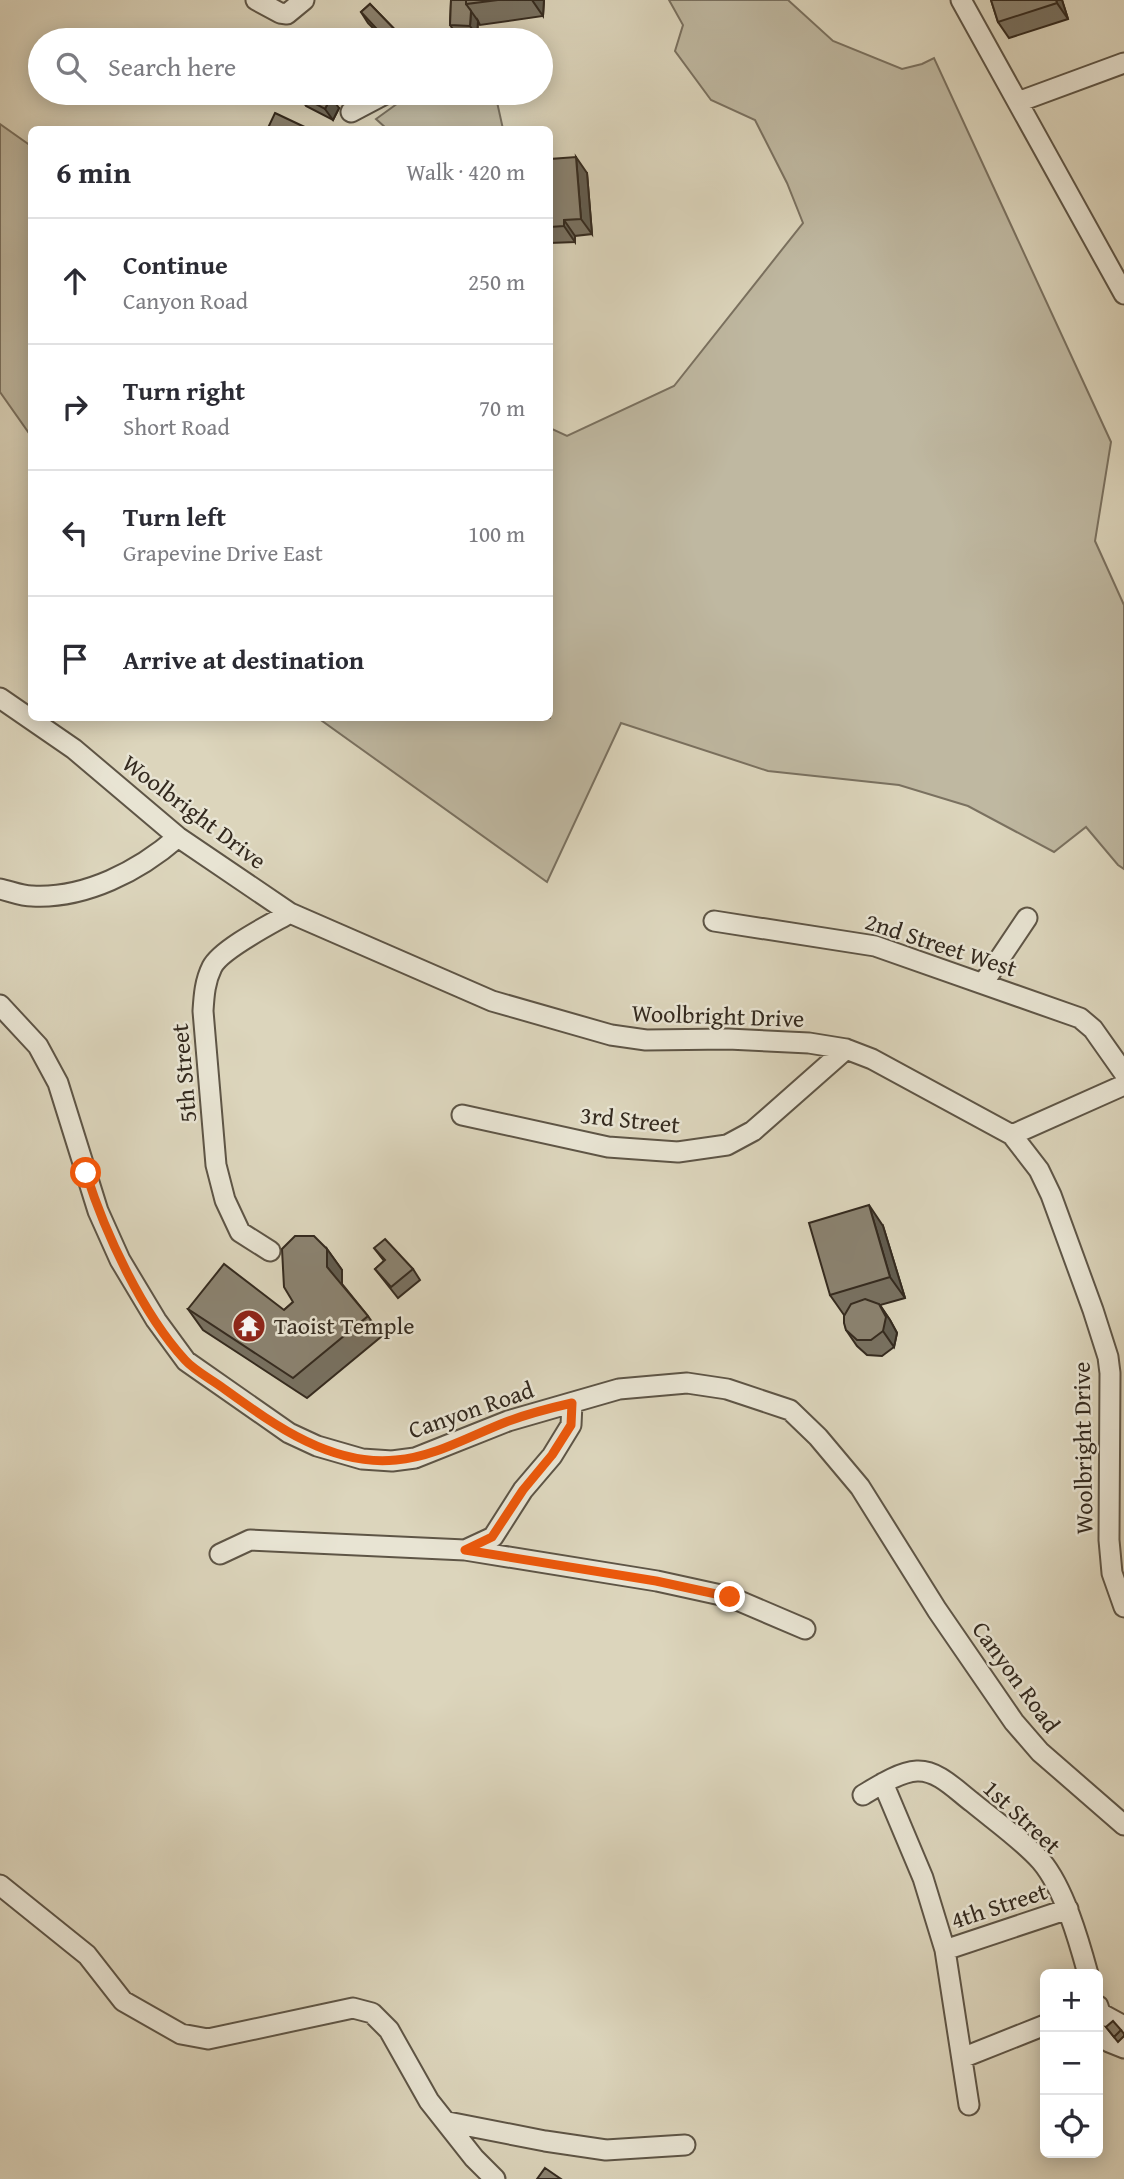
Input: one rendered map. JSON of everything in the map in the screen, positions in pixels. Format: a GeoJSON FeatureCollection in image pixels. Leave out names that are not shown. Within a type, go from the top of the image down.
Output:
{"type":"FeatureCollection","features":[{"type":"Feature","properties":{"kind":"street"},"geometry":{"type":"LineString","coordinates":[[257,0],[280,13],[288,14],[303,0]]}},
{"type":"Feature","properties":{"kind":"street"},"geometry":{"type":"LineString","coordinates":[[961,0],[1124,294]]}},
{"type":"Feature","properties":{"kind":"street"},"geometry":{"type":"LineString","coordinates":[[1018,102],[1124,63]]}},
{"type":"Feature","properties":{"kind":"street"},"geometry":{"type":"LineString","coordinates":[[351,112],[364,105]]}},
{"type":"Feature","properties":{"kind":"street","name":"Woolbright Drive"},"geometry":{"type":"LineString","coordinates":[[0,698],[28,717]]}},
{"type":"Feature","properties":{"kind":"street","name":"Woolbright Drive"},"geometry":{"type":"LineString","coordinates":[[33,721],[74,749],[178,837],[290,913],[492,1001],[611,1035],[646,1040],[809,1042],[846,1049],[872,1059],[1012,1135],[1039,1170],[1051,1195],[1094,1310],[1108,1357],[1108,1540],[1112,1573],[1124,1607]]}},
{"type":"Feature","properties":{"kind":"street"},"geometry":{"type":"LineString","coordinates":[[0,889],[29,896],[67,895],[97,886],[156,856],[178,837]]}},
{"type":"Feature","properties":{"kind":"street","name":"5th Street"},"geometry":{"type":"LineString","coordinates":[[270,1251],[240,1232],[225,1200],[216,1165],[203,1010],[205,985],[213,965],[222,954],[290,913]]}},
{"type":"Feature","properties":{"kind":"street"},"geometry":{"type":"LineString","coordinates":[[984,982],[1027,918]]}},
{"type":"Feature","properties":{"kind":"street","name":"2nd Street West"},"geometry":{"type":"LineString","coordinates":[[714,921],[875,946],[984,982],[1080,1018],[1093,1029],[1124,1073]]}},
{"type":"Feature","properties":{"kind":"street","name":"Canyon Road"},"geometry":{"type":"LineString","coordinates":[[0,1005],[38,1046],[58,1083],[98,1211],[120,1260],[156,1320],[186,1361],[289,1433],[317,1446],[362,1459],[392,1461],[415,1458],[508,1421],[619,1389],[687,1383],[727,1390],[790,1410],[818,1437],[860,1487],[937,1610],[1014,1722],[1040,1752],[1124,1825]]}},
{"type":"Feature","properties":{"kind":"street","name":"3rd Street"},"geometry":{"type":"LineString","coordinates":[[462,1115],[608,1147],[678,1152],[727,1145],[752,1131],[846,1049]]}},
{"type":"Feature","properties":{"kind":"street"},"geometry":{"type":"LineString","coordinates":[[1012,1135],[1124,1085]]}},
{"type":"Feature","properties":{"kind":"street"},"geometry":{"type":"LineString","coordinates":[[465,1550],[492,1537],[523,1490],[552,1455],[571,1425],[572,1403]]}},
{"type":"Feature","properties":{"kind":"street"},"geometry":{"type":"LineString","coordinates":[[220,1554],[250,1540],[465,1550],[656,1581],[730,1597],[805,1629]]}},
{"type":"Feature","properties":{"kind":"street","name":"1st Street"},"geometry":{"type":"LineString","coordinates":[[883,1783],[915,1771],[930,1773],[944,1780],[1021,1842],[1043,1863],[1068,1909],[1086,1969]]}},
{"type":"Feature","properties":{"kind":"street"},"geometry":{"type":"LineString","coordinates":[[863,1795],[883,1783],[923,1878],[945,1950],[969,2105]]}},
{"type":"Feature","properties":{"kind":"street"},"geometry":{"type":"LineString","coordinates":[[0,1885],[87,1955],[123,2001],[181,2034],[208,2039],[353,2008],[372,2013],[389,2030],[429,2101],[474,2158],[495,2179]]}},
{"type":"Feature","properties":{"kind":"street","name":"4th Street"},"geometry":{"type":"LineString","coordinates":[[945,1950],[1068,1909]]}},
{"type":"Feature","properties":{"kind":"street"},"geometry":{"type":"LineString","coordinates":[[1103,2012],[1124,2026]]}},
{"type":"Feature","properties":{"kind":"street"},"geometry":{"type":"LineString","coordinates":[[1103,2022],[1108,2042],[1124,2049]]}},
{"type":"Feature","properties":{"kind":"street"},"geometry":{"type":"LineString","coordinates":[[962,2058],[1040,2027]]}},
{"type":"Feature","properties":{"kind":"street"},"geometry":{"type":"LineString","coordinates":[[448,2122],[606,2150],[685,2146]]}},
{"type":"Feature","properties":{"kind":"shaded area"},"geometry":{"type":"Polygon","coordinates":[[[669,0],[788,0],[833,41],[902,69],[934,58],[1111,442],[1095,541],[1124,605],[1124,869],[1086,827],[1054,852],[968,806],[899,785],[768,771],[621,723],[547,882],[322,721],[553,721],[553,429],[567,436],[674,386],[803,223],[787,183],[755,120],[711,100],[675,51],[683,25],[669,0]]]}},
{"type":"Feature","properties":{"kind":"shaded area"},"geometry":{"type":"Polygon","coordinates":[[[395,105],[498,105],[502,126],[384,126],[376,119],[395,105]]]}},
{"type":"Feature","properties":{"kind":"shaded area"},"geometry":{"type":"Polygon","coordinates":[[[0,124],[28,144],[28,432],[0,392],[0,124]]]}},
{"type":"Feature","properties":{"kind":"building"},"geometry":{"type":"Polygon","coordinates":[[[451,0],[466,0],[471,11],[470,26],[450,25],[451,0]]]}},
{"type":"Feature","properties":{"kind":"building"},"geometry":{"type":"Polygon","coordinates":[[[466,0],[498,0],[466,4],[466,0]]]}},
{"type":"Feature","properties":{"kind":"building"},"geometry":{"type":"Polygon","coordinates":[[[991,0],[1056,0],[1057,3],[998,22],[991,0]]]}},
{"type":"Feature","properties":{"kind":"building"},"geometry":{"type":"Polygon","coordinates":[[[370,4],[393,28],[376,28],[361,12],[370,4]]]}},
{"type":"Feature","properties":{"kind":"building"},"geometry":{"type":"Polygon","coordinates":[[[275,113],[303,126],[269,126],[275,113]]]}},
{"type":"Feature","properties":{"kind":"building"},"geometry":{"type":"Polygon","coordinates":[[[576,157],[581,219],[564,220],[564,226],[553,227],[553,159],[576,157]]]}},
{"type":"Feature","properties":{"kind":"building"},"geometry":{"type":"Polygon","coordinates":[[[869,1205],[890,1277],[830,1295],[809,1223],[869,1205]]]}},
{"type":"Feature","properties":{"kind":"building","name":"Taoist Temple"},"geometry":{"type":"Polygon","coordinates":[[[295,1236],[314,1236],[327,1249],[327,1267],[368,1316],[293,1378],[188,1309],[224,1264],[284,1310],[293,1302],[284,1287],[282,1249],[295,1236]]]}},
{"type":"Feature","properties":{"kind":"building"},"geometry":{"type":"Polygon","coordinates":[[[385,1239],[413,1269],[391,1287],[375,1269],[385,1260],[374,1248],[385,1239]]]}},
{"type":"Feature","properties":{"kind":"building"},"geometry":{"type":"Polygon","coordinates":[[[865,1299],[879,1304],[886,1317],[883,1331],[871,1340],[857,1340],[846,1330],[844,1316],[851,1304],[865,1299]]]}},
{"type":"Feature","properties":{"kind":"building"},"geometry":{"type":"Polygon","coordinates":[[[1113,2021],[1121,2030],[1114,2037],[1106,2027],[1113,2021]]]}},
{"type":"Feature","properties":{"kind":"building"},"geometry":{"type":"Polygon","coordinates":[[[545,2168],[561,2179],[537,2179],[545,2168]]]}},
{"type":"Feature","properties":{"kind":"place","name":"Taoist Temple"},"geometry":{"type":"Point","coordinates":[249,1326]}},
{"type":"Feature","properties":{"kind":"route"},"geometry":{"type":"LineString","coordinates":[[86,1173],[98,1211],[120,1260],[156,1320],[186,1361],[289,1433],[317,1446],[362,1459],[392,1461],[415,1458],[508,1421],[572,1403],[571,1425],[552,1455],[523,1490],[492,1537],[465,1550],[656,1581],[730,1597]]}}]}
